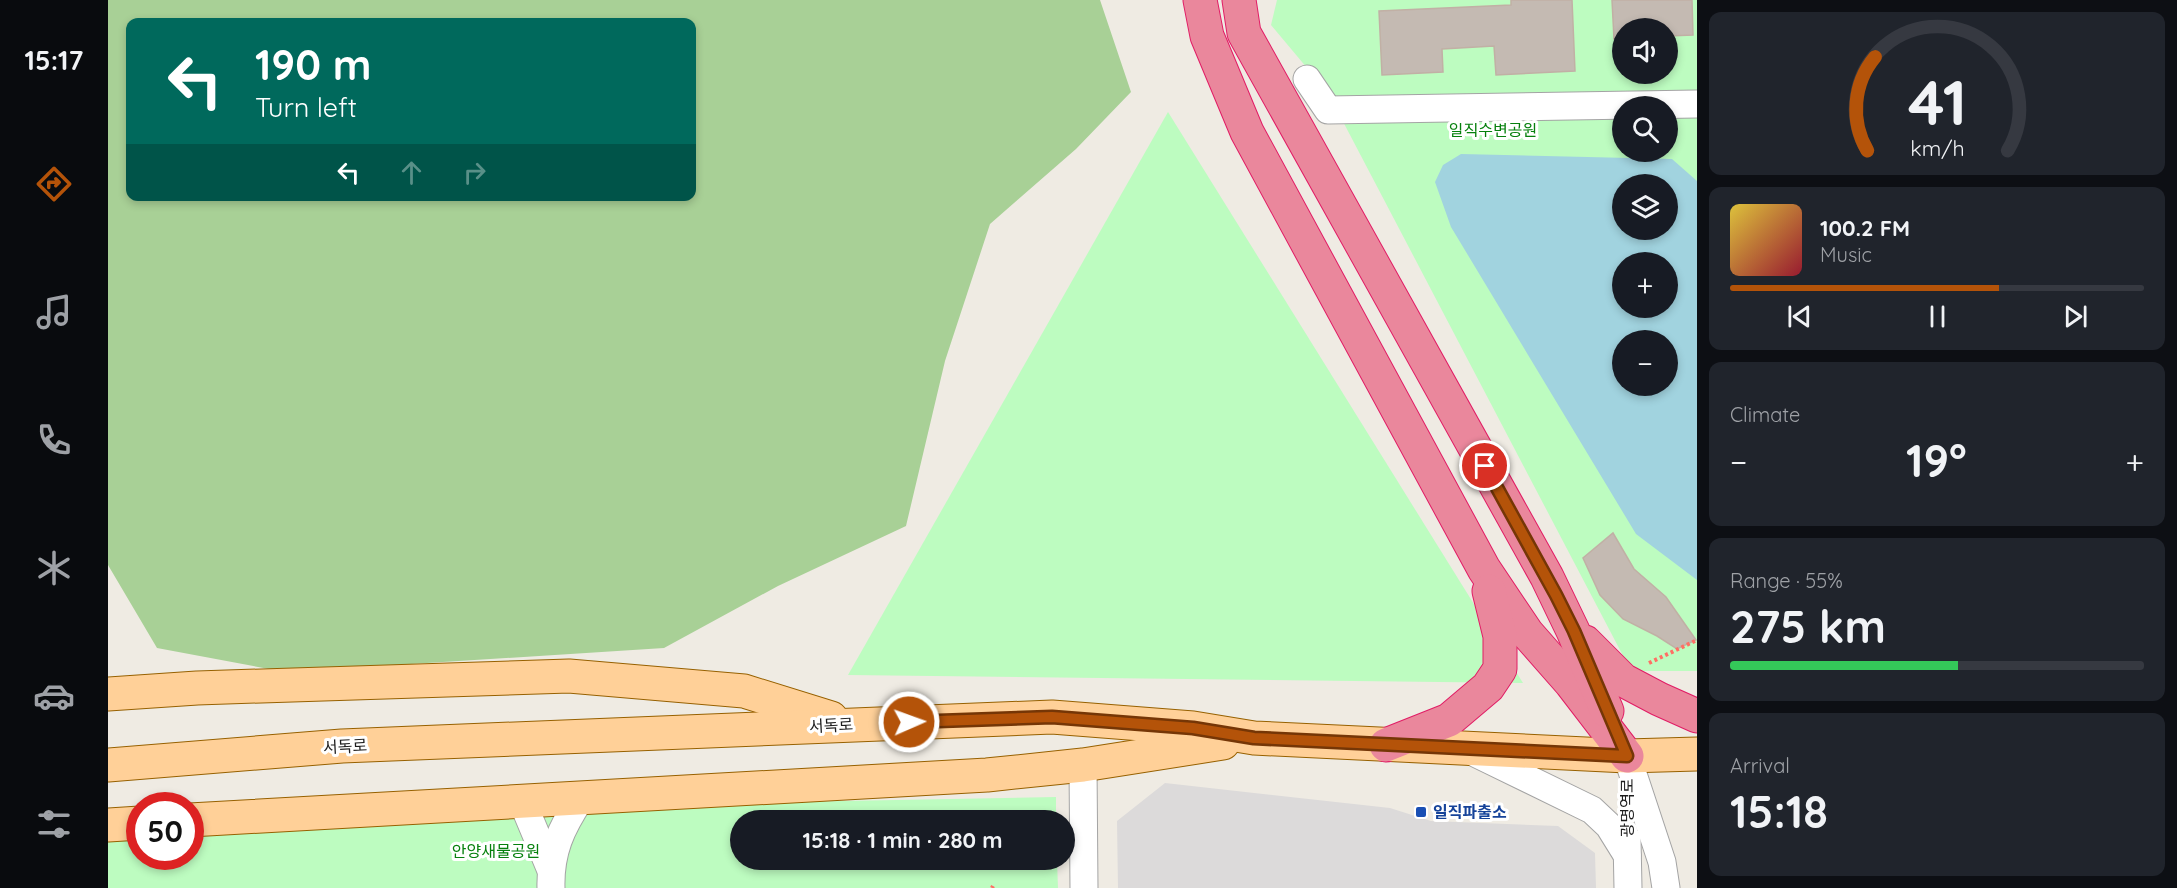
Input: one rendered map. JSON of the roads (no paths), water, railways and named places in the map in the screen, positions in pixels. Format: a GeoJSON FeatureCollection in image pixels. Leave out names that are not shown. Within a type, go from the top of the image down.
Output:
{"type":"FeatureCollection","features":[{"type":"Feature","properties":{"kind":"highway"},"geometry":{"type":"LineString","coordinates":[[1200,0],[1207,36],[1247,132],[1484,569],[1527,633],[1571,683],[1627,756]]}},
{"type":"Feature","properties":{"kind":"highway"},"geometry":{"type":"LineString","coordinates":[[1239,0],[1245,33],[1547,578],[1574,631],[1627,756]]}},
{"type":"Feature","properties":{"kind":"highway"},"geometry":{"type":"LineString","coordinates":[[1386,745],[1449,720],[1488,687],[1500,669],[1500,636],[1484,569]]}},
{"type":"Feature","properties":{"kind":"highway"},"geometry":{"type":"LineString","coordinates":[[1574,631],[1623,680],[1697,716]]}},
{"type":"Feature","properties":{"kind":"main road"},"geometry":{"type":"LineString","coordinates":[[108,694],[186,688],[569,676],[744,691],[853,724]]}},
{"type":"Feature","properties":{"kind":"main road","name":"서독로"},"geometry":{"type":"LineString","coordinates":[[108,765],[342,746],[1052,717],[1193,728],[1254,738],[1627,756],[1697,754]]}},
{"type":"Feature","properties":{"kind":"main road"},"geometry":{"type":"LineString","coordinates":[[204,819],[987,775],[1083,765],[1254,738]]}},
{"type":"Feature","properties":{"kind":"main road"},"geometry":{"type":"LineString","coordinates":[[108,825],[126,824]]}},
{"type":"Feature","properties":{"kind":"street"},"geometry":{"type":"LineString","coordinates":[[1307,79],[1328,110],[1697,104]]}},
{"type":"Feature","properties":{"kind":"street"},"geometry":{"type":"LineString","coordinates":[[1465,748],[1592,810],[1609,826],[1627,855]]}},
{"type":"Feature","properties":{"kind":"street","name":"광명역로"},"geometry":{"type":"LineString","coordinates":[[1627,756],[1628,888]]}},
{"type":"Feature","properties":{"kind":"street","name":"광명역로"},"geometry":{"type":"LineString","coordinates":[[1627,756],[1662,862],[1665,888]]}},
{"type":"Feature","properties":{"kind":"street"},"geometry":{"type":"LineString","coordinates":[[1083,765],[1084,888]]}},
{"type":"Feature","properties":{"kind":"street"},"geometry":{"type":"LineString","coordinates":[[551,878],[558,836],[581,798]]}},
{"type":"Feature","properties":{"kind":"street"},"geometry":{"type":"LineString","coordinates":[[522,801],[551,878]]}},
{"type":"Feature","properties":{"kind":"water"},"geometry":{"type":"Polygon","coordinates":[[[1461,154],[1612,158],[1612,162],[1675,162],[1697,181],[1697,580],[1636,534],[1451,227],[1435,182],[1443,165],[1461,154]]]}},
{"type":"Feature","properties":{"kind":"place","name":"일직파출소"},"geometry":{"type":"Point","coordinates":[1421,812]}},
{"type":"Feature","properties":{"kind":"park label","name":"일직수변공원"},"geometry":{"type":"Point","coordinates":[1493,130]}},
{"type":"Feature","properties":{"kind":"park label","name":"안양새물공원"},"geometry":{"type":"Point","coordinates":[496,851]}}]}
